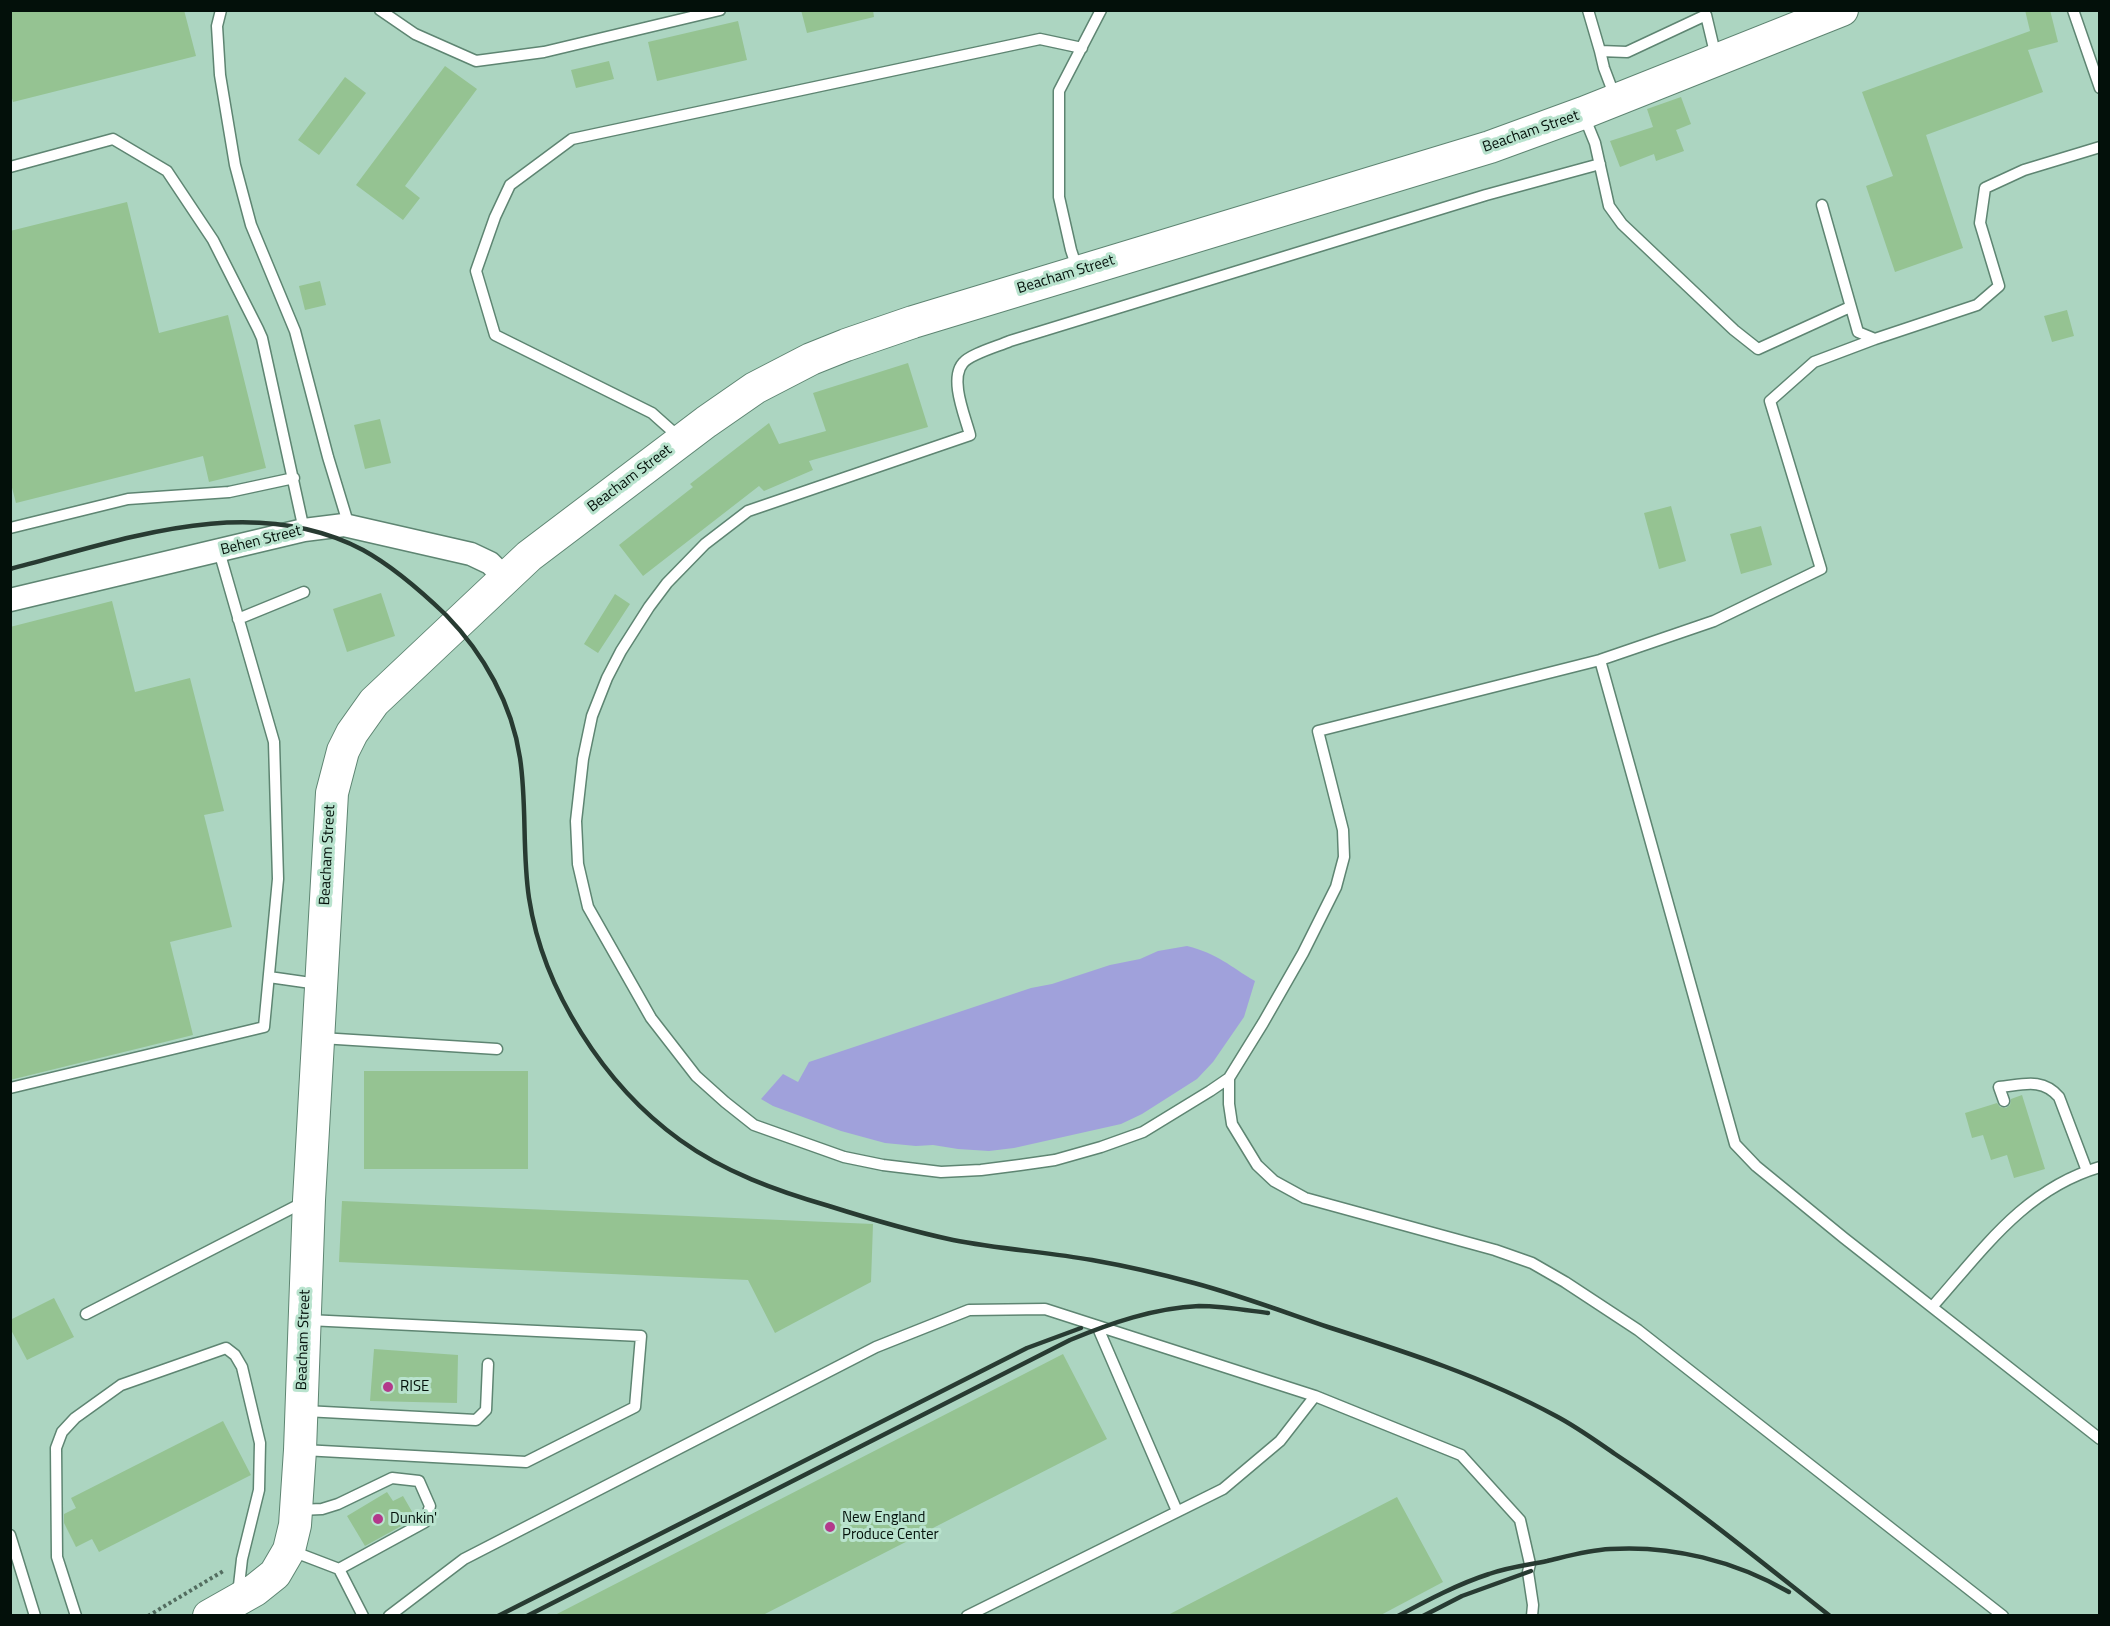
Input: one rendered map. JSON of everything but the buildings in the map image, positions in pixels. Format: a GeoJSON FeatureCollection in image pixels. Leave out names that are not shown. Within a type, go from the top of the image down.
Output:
{"type":"FeatureCollection","features":[{"type":"Feature","properties":{"kind":"main road","name":"Beacham Street"},"geometry":{"type":"LineString","coordinates":[[209,1616],[255,1590],[275,1574],[289,1550],[295,1525],[309,1200],[332,793],[343,751],[352,733],[374,702],[505,578],[554,536],[755,388],[811,359],[879,333],[1490,147],[1583,113],[1842,10]]}},
{"type":"Feature","properties":{"kind":"street","name":"Behen Street"},"geometry":{"type":"LineString","coordinates":[[10,600],[332,525],[350,526],[471,554],[490,563],[505,578]]}},
{"type":"Feature","properties":{"kind":"lane"},"geometry":{"type":"LineString","coordinates":[[221,10],[216,26],[220,75],[235,165],[251,225],[295,331],[328,457],[350,526]]}},
{"type":"Feature","properties":{"kind":"lane"},"geometry":{"type":"LineString","coordinates":[[380,10],[415,34],[476,61],[544,52],[720,10]]}},
{"type":"Feature","properties":{"kind":"lane"},"geometry":{"type":"LineString","coordinates":[[1078,272],[1059,197],[1059,91],[1101,10]]}},
{"type":"Feature","properties":{"kind":"lane"},"geometry":{"type":"LineString","coordinates":[[1588,10],[1604,68],[1616,100]]}},
{"type":"Feature","properties":{"kind":"lane"},"geometry":{"type":"LineString","coordinates":[[2073,10],[2100,88]]}},
{"type":"Feature","properties":{"kind":"lane"},"geometry":{"type":"LineString","coordinates":[[1600,51],[1627,52],[1706,15],[1716,59]]}},
{"type":"Feature","properties":{"kind":"lane"},"geometry":{"type":"LineString","coordinates":[[682,440],[652,413],[495,335],[476,271],[495,217],[510,185],[572,139],[1040,39],[1082,48]]}},
{"type":"Feature","properties":{"kind":"lane"},"geometry":{"type":"LineString","coordinates":[[1583,113],[1595,143],[1609,206],[1622,224],[1734,330],[1758,349],[1850,307]]}},
{"type":"Feature","properties":{"kind":"lane"},"geometry":{"type":"LineString","coordinates":[[10,167],[113,139],[167,171],[213,240],[262,338],[304,530]]}},
{"type":"Feature","properties":{"kind":"lane"},"geometry":{"type":"LineString","coordinates":[[1600,164],[1475,199],[1022,338],[977,354],[963,362],[956,378],[970,435],[748,511],[705,544],[667,583],[648,607],[607,678],[592,716],[583,759],[576,821],[578,864],[588,907],[651,1018],[696,1076],[754,1125],[844,1157],[941,1172],[981,1170],[1055,1160],[1101,1147],[1143,1132],[1229,1078],[1303,953],[1336,887],[1344,857],[1343,830],[1318,731],[1600,660],[1714,621],[1821,569],[1770,401],[1814,362],[1977,305],[1999,286],[1980,223],[1985,188],[2024,171],[2100,147]]}},
{"type":"Feature","properties":{"kind":"lane"},"geometry":{"type":"LineString","coordinates":[[1822,205],[1858,332],[1875,339]]}},
{"type":"Feature","properties":{"kind":"lane"},"geometry":{"type":"LineString","coordinates":[[10,528],[128,499],[229,492],[294,478]]}},
{"type":"Feature","properties":{"kind":"lane"},"geometry":{"type":"LineString","coordinates":[[10,1088],[264,1027],[278,879],[274,742],[219,551]]}},
{"type":"Feature","properties":{"kind":"lane"},"geometry":{"type":"LineString","coordinates":[[238,619],[304,592]]}},
{"type":"Feature","properties":{"kind":"lane"},"geometry":{"type":"LineString","coordinates":[[1600,660],[1735,1144],[1756,1166],[2100,1439]]}},
{"type":"Feature","properties":{"kind":"lane"},"geometry":{"type":"LineString","coordinates":[[269,977],[321,985]]}},
{"type":"Feature","properties":{"kind":"lane"},"geometry":{"type":"LineString","coordinates":[[318,1038],[497,1049]]}},
{"type":"Feature","properties":{"kind":"lane"},"geometry":{"type":"LineString","coordinates":[[1229,1078],[1232,1124],[1257,1165],[1274,1181],[1305,1198],[1451,1237],[1532,1263],[1565,1282],[1638,1330],[2003,1616]]}},
{"type":"Feature","properties":{"kind":"lane"},"geometry":{"type":"LineString","coordinates":[[2004,1101],[1999,1087],[2038,1083],[2051,1088],[2059,1097],[2087,1171]]}},
{"type":"Feature","properties":{"kind":"lane"},"geometry":{"type":"LineString","coordinates":[[1932,1307],[2019,1211],[2068,1178],[2100,1167]]}},
{"type":"Feature","properties":{"kind":"lane"},"geometry":{"type":"LineString","coordinates":[[86,1314],[309,1200]]}},
{"type":"Feature","properties":{"kind":"lane"},"geometry":{"type":"LineString","coordinates":[[389,1616],[464,1560],[876,1347],[969,1310],[1045,1309],[1093,1324],[1098,1328],[1315,1396],[1461,1455],[1520,1520],[1530,1564],[1528,1572],[1533,1605],[1532,1616]]}},
{"type":"Feature","properties":{"kind":"lane"},"geometry":{"type":"LineString","coordinates":[[300,1450],[526,1462],[635,1407],[641,1336],[304,1320]]}},
{"type":"Feature","properties":{"kind":"lane"},"geometry":{"type":"LineString","coordinates":[[1098,1328],[1177,1511]]}},
{"type":"Feature","properties":{"kind":"lane"},"geometry":{"type":"LineString","coordinates":[[76,1616],[57,1557],[56,1448],[62,1432],[75,1418],[121,1385],[226,1348],[235,1355],[242,1367],[260,1443],[259,1490],[242,1559],[237,1600]]}},
{"type":"Feature","properties":{"kind":"lane"},"geometry":{"type":"LineString","coordinates":[[301,1410],[476,1420],[486,1410],[488,1364]]}},
{"type":"Feature","properties":{"kind":"lane"},"geometry":{"type":"LineString","coordinates":[[967,1616],[1223,1488],[1280,1441],[1315,1396]]}},
{"type":"Feature","properties":{"kind":"lane"},"geometry":{"type":"LineString","coordinates":[[296,1510],[330,1507],[392,1478],[419,1481],[430,1506],[425,1522],[339,1569]]}},
{"type":"Feature","properties":{"kind":"lane"},"geometry":{"type":"LineString","coordinates":[[10,1535],[35,1616]]}},
{"type":"Feature","properties":{"kind":"lane"},"geometry":{"type":"LineString","coordinates":[[289,1550],[339,1569],[363,1616]]}},
{"type":"Feature","properties":{"kind":"water"},"geometry":{"type":"Polygon","coordinates":[[[1187,946],[1216,957],[1255,981],[1244,1017],[1213,1062],[1197,1079],[1142,1114],[1121,1124],[1014,1148],[989,1151],[958,1149],[933,1145],[885,1143],[841,1131],[773,1106],[761,1099],[783,1074],[798,1082],[809,1062],[1031,988],[1052,984],[1110,965],[1140,959],[1158,951],[1187,946]]]}},
{"type":"Feature","properties":{"kind":"railway"},"geometry":{"type":"LineString","coordinates":[[10,569],[142,535],[187,526],[232,522],[276,524],[320,533],[363,550],[407,580],[446,615],[472,646],[494,681],[510,718],[520,758],[529,898],[536,933],[548,967],[581,1033],[603,1064],[652,1118],[680,1140],[715,1162],[751,1179],[860,1216],[953,1240],[1092,1260],[1182,1280],[1245,1298],[1473,1377],[1529,1402],[1586,1434],[1698,1512],[1830,1616]]}},
{"type":"Feature","properties":{"kind":"railway"},"geometry":{"type":"LineString","coordinates":[[527,1616],[1070,1340],[1133,1317],[1182,1307],[1216,1307],[1268,1313]]}},
{"type":"Feature","properties":{"kind":"railway"},"geometry":{"type":"LineString","coordinates":[[498,1616],[1027,1348],[1081,1328]]}},
{"type":"Feature","properties":{"kind":"railway"},"geometry":{"type":"LineString","coordinates":[[1398,1616],[1454,1587],[1477,1578],[1511,1568],[1610,1549],[1657,1550],[1702,1557],[1747,1572],[1789,1592]]}},
{"type":"Feature","properties":{"kind":"railway"},"geometry":{"type":"LineString","coordinates":[[1423,1616],[1462,1596],[1531,1571]]}},
{"type":"Feature","properties":{"kind":"place","name":"RISE"},"geometry":{"type":"Point","coordinates":[388,1387]}},
{"type":"Feature","properties":{"kind":"place","name":"Dunkin'"},"geometry":{"type":"Point","coordinates":[378,1519]}},
{"type":"Feature","properties":{"kind":"place","name":"New England Produce Center"},"geometry":{"type":"Point","coordinates":[830,1527]}}]}
